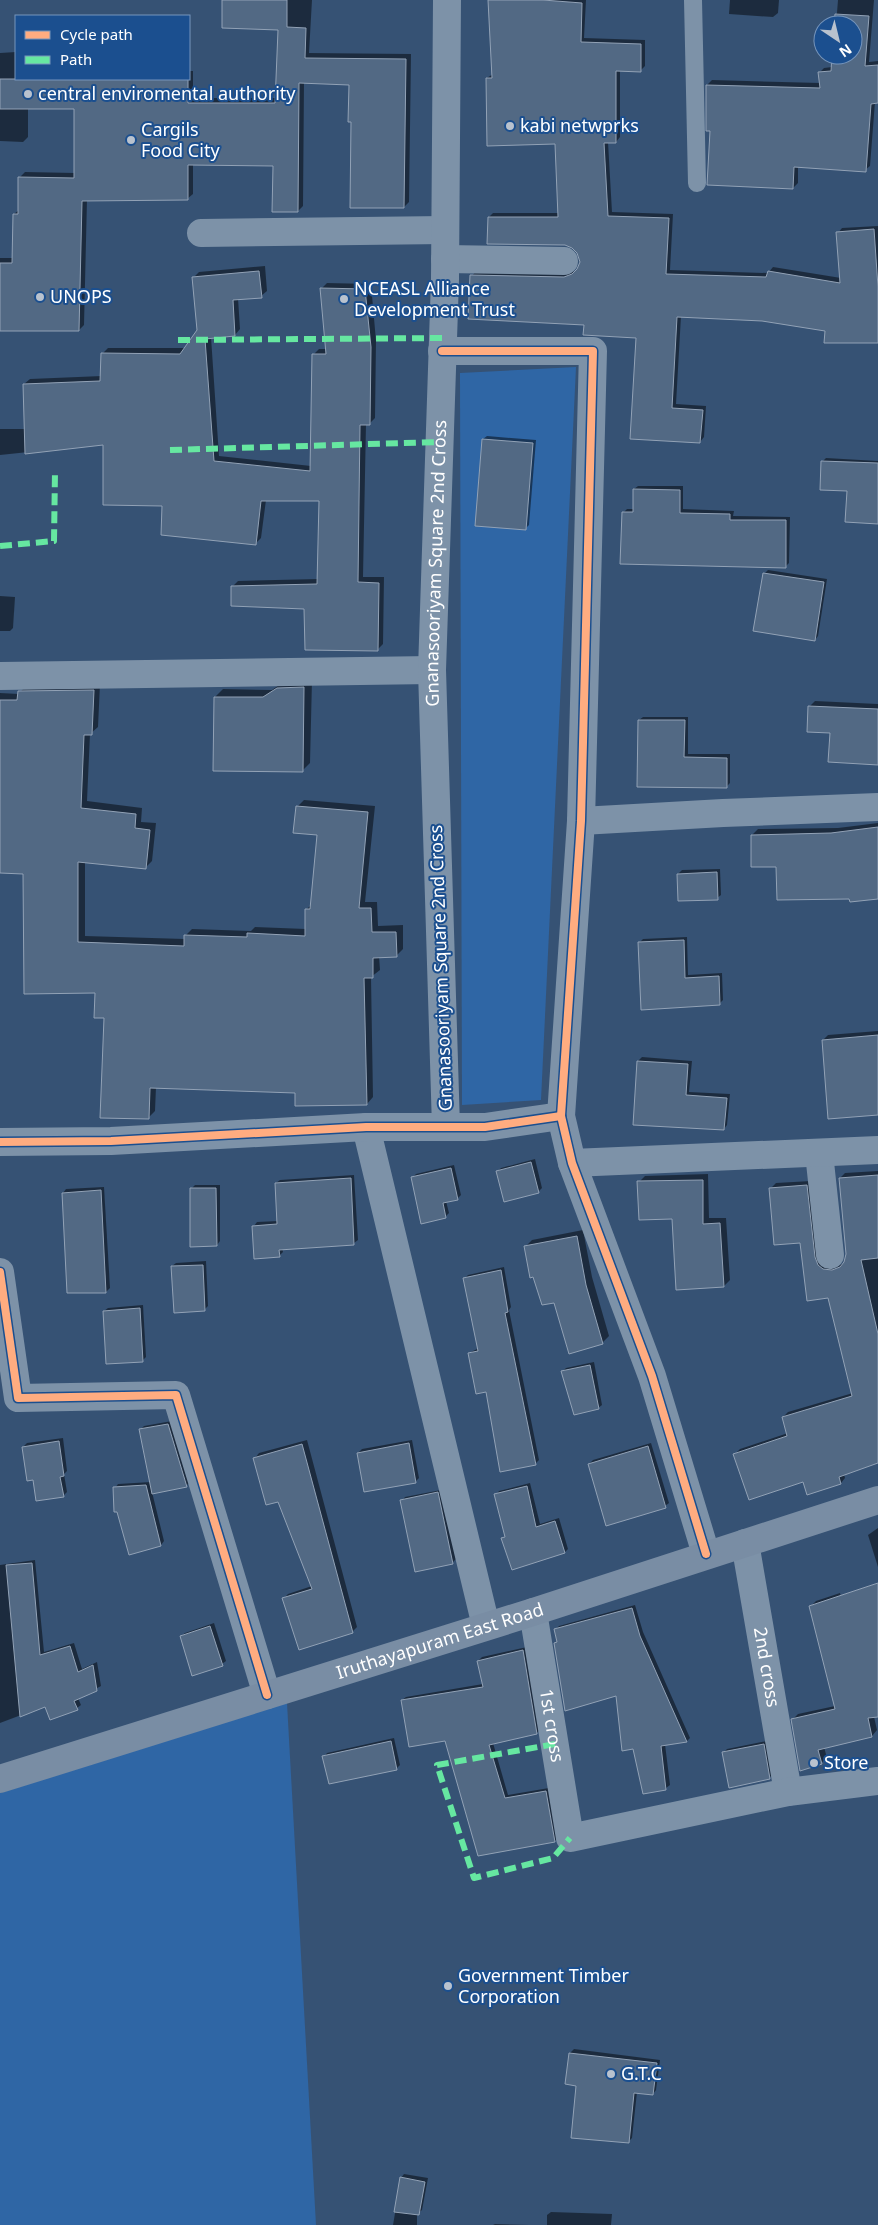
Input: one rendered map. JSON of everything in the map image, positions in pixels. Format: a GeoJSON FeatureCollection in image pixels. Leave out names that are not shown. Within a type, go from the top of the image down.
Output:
{"type":"FeatureCollection","features":[{"type":"Feature","properties":{"kind":"main road","name":"Iruthayapuram East Road"},"geometry":{"type":"LineString","coordinates":[[0,1779],[533,1612],[706,1554],[745,1544],[878,1500]]}},
{"type":"Feature","properties":{"kind":"street","name":"Gnanasooriyam Square 2nd Cross"},"geometry":{"type":"LineString","coordinates":[[446,1127],[432,670],[445,259],[448,0]]}},
{"type":"Feature","properties":{"kind":"street"},"geometry":{"type":"LineString","coordinates":[[201,233],[445,230]]}},
{"type":"Feature","properties":{"kind":"street"},"geometry":{"type":"LineString","coordinates":[[445,259],[564,261]]}},
{"type":"Feature","properties":{"kind":"street"},"geometry":{"type":"LineString","coordinates":[[442,351],[593,351],[582,821],[561,1116],[572,1163],[652,1376],[706,1554]]}},
{"type":"Feature","properties":{"kind":"street"},"geometry":{"type":"LineString","coordinates":[[0,676],[432,670]]}},
{"type":"Feature","properties":{"kind":"street"},"geometry":{"type":"LineString","coordinates":[[582,821],[878,807]]}},
{"type":"Feature","properties":{"kind":"street"},"geometry":{"type":"LineString","coordinates":[[0,1142],[111,1141],[366,1127],[485,1127],[561,1116]]}},
{"type":"Feature","properties":{"kind":"street"},"geometry":{"type":"LineString","coordinates":[[366,1127],[486,1626]]}},
{"type":"Feature","properties":{"kind":"street"},"geometry":{"type":"LineString","coordinates":[[572,1163],[878,1150]]}},
{"type":"Feature","properties":{"kind":"street"},"geometry":{"type":"LineString","coordinates":[[819,1153],[830,1255]]}},
{"type":"Feature","properties":{"kind":"street"},"geometry":{"type":"LineString","coordinates":[[0,1272],[9,1399],[176,1395],[267,1695]]}},
{"type":"Feature","properties":{"kind":"street","name":"2nd cross"},"geometry":{"type":"LineString","coordinates":[[745,1544],[788,1792]]}},
{"type":"Feature","properties":{"kind":"street","name":"1st cross"},"geometry":{"type":"LineString","coordinates":[[533,1612],[570,1838],[788,1792]]}},
{"type":"Feature","properties":{"kind":"street"},"geometry":{"type":"LineString","coordinates":[[788,1792],[878,1781]]}},
{"type":"Feature","properties":{"kind":"lane"},"geometry":{"type":"LineString","coordinates":[[692,0],[697,183]]}},
{"type":"Feature","properties":{"kind":"shaded area"},"geometry":{"type":"Polygon","coordinates":[[[576,367],[541,1100],[462,1105],[460,373],[576,367]]]}},
{"type":"Feature","properties":{"kind":"shaded area"},"geometry":{"type":"Polygon","coordinates":[[[287,1703],[316,2225],[0,2225],[0,1793],[287,1703]]]}},
{"type":"Feature","properties":{"kind":"building"},"geometry":{"type":"Polygon","coordinates":[[[222,0],[287,0],[287,27],[306,28],[305,58],[406,59],[404,208],[350,208],[351,122],[348,122],[349,85],[299,83],[298,212],[272,212],[273,166],[188,165],[188,200],[82,201],[79,331],[0,331],[0,263],[12,263],[13,214],[18,214],[18,177],[74,178],[74,109],[0,109],[0,79],[188,80],[188,103],[275,103],[278,30],[222,28],[222,0]]]}},
{"type":"Feature","properties":{"kind":"building"},"geometry":{"type":"Polygon","coordinates":[[[488,0],[543,0],[582,3],[581,42],[641,44],[641,72],[616,71],[616,143],[604,143],[608,216],[669,218],[666,274],[766,277],[768,271],[840,283],[836,232],[874,229],[878,287],[878,343],[824,343],[825,331],[762,321],[677,317],[672,408],[703,410],[700,443],[630,439],[636,338],[583,335],[584,325],[468,319],[470,275],[564,277],[572,274],[580,262],[577,253],[565,245],[487,244],[488,217],[558,217],[555,144],[487,146],[486,78],[492,78],[488,0]]]}},
{"type":"Feature","properties":{"kind":"building"},"geometry":{"type":"Polygon","coordinates":[[[863,16],[869,16],[865,66],[878,65],[878,103],[871,104],[866,172],[794,167],[793,189],[707,185],[710,131],[706,131],[706,85],[820,88],[818,72],[831,71],[831,65],[863,65],[863,16]]]}},
{"type":"Feature","properties":{"kind":"building"},"geometry":{"type":"Polygon","coordinates":[[[259,271],[262,298],[233,300],[235,336],[205,339],[214,461],[310,471],[312,354],[326,354],[320,288],[365,289],[371,347],[370,425],[360,425],[358,582],[379,583],[378,651],[305,650],[304,609],[231,606],[231,586],[317,584],[319,501],[261,501],[256,545],[161,535],[162,506],[103,505],[103,445],[25,454],[23,384],[100,381],[101,353],[180,354],[197,330],[192,277],[259,271]]]}},
{"type":"Feature","properties":{"kind":"building"},"geometry":{"type":"Polygon","coordinates":[[[482,439],[533,443],[526,530],[475,526],[482,439]]]}},
{"type":"Feature","properties":{"kind":"building"},"geometry":{"type":"Polygon","coordinates":[[[821,461],[878,463],[878,524],[845,522],[847,491],[820,490],[821,461]]]}},
{"type":"Feature","properties":{"kind":"building"},"geometry":{"type":"Polygon","coordinates":[[[633,489],[680,490],[680,513],[730,514],[730,520],[786,520],[786,568],[620,564],[622,512],[633,512],[633,489]]]}},
{"type":"Feature","properties":{"kind":"building"},"geometry":{"type":"Polygon","coordinates":[[[763,573],[824,582],[815,641],[753,631],[763,573]]]}},
{"type":"Feature","properties":{"kind":"building"},"geometry":{"type":"Polygon","coordinates":[[[304,687],[303,772],[213,771],[214,697],[263,697],[277,688],[304,687]]]}},
{"type":"Feature","properties":{"kind":"building"},"geometry":{"type":"Polygon","coordinates":[[[94,690],[92,735],[84,735],[81,808],[136,814],[135,828],[150,830],[146,869],[78,862],[78,942],[184,946],[184,935],[247,937],[247,933],[305,936],[305,909],[310,909],[317,835],[293,833],[296,806],[368,812],[359,908],[371,908],[372,932],[396,932],[397,957],[373,958],[373,978],[364,978],[367,1105],[295,1106],[295,1093],[150,1088],[149,1119],[100,1118],[104,1018],[94,1018],[95,993],[24,994],[23,874],[0,873],[0,700],[17,700],[18,691],[94,690]]]}},
{"type":"Feature","properties":{"kind":"building"},"geometry":{"type":"Polygon","coordinates":[[[808,706],[878,709],[878,765],[828,762],[830,733],[807,732],[808,706]]]}},
{"type":"Feature","properties":{"kind":"building"},"geometry":{"type":"Polygon","coordinates":[[[638,720],[685,720],[684,757],[727,758],[727,788],[637,787],[638,720]]]}},
{"type":"Feature","properties":{"kind":"building"},"geometry":{"type":"Polygon","coordinates":[[[878,827],[878,899],[850,902],[849,899],[777,900],[776,867],[751,867],[751,835],[831,833],[878,827]]]}},
{"type":"Feature","properties":{"kind":"building"},"geometry":{"type":"Polygon","coordinates":[[[717,872],[718,900],[678,901],[677,874],[717,872]]]}},
{"type":"Feature","properties":{"kind":"building"},"geometry":{"type":"Polygon","coordinates":[[[684,940],[685,978],[719,976],[720,1005],[641,1010],[638,942],[684,940]]]}},
{"type":"Feature","properties":{"kind":"building"},"geometry":{"type":"Polygon","coordinates":[[[878,1035],[878,1115],[828,1119],[822,1040],[878,1035]]]}},
{"type":"Feature","properties":{"kind":"building"},"geometry":{"type":"Polygon","coordinates":[[[637,1061],[688,1064],[686,1095],[727,1098],[724,1130],[633,1125],[637,1061]]]}},
{"type":"Feature","properties":{"kind":"building"},"geometry":{"type":"Polygon","coordinates":[[[531,1162],[539,1193],[504,1202],[496,1171],[531,1162]]]}},
{"type":"Feature","properties":{"kind":"building"},"geometry":{"type":"Polygon","coordinates":[[[451,1168],[458,1200],[443,1203],[446,1218],[421,1224],[411,1177],[451,1168]]]}},
{"type":"Feature","properties":{"kind":"building"},"geometry":{"type":"Polygon","coordinates":[[[878,1175],[878,1258],[861,1260],[878,1334],[878,1463],[839,1477],[841,1484],[807,1495],[803,1482],[749,1500],[733,1454],[787,1436],[782,1417],[852,1396],[828,1298],[807,1301],[800,1243],[774,1245],[769,1188],[807,1185],[815,1257],[818,1265],[823,1269],[832,1270],[840,1267],[844,1262],[846,1254],[839,1178],[878,1175]]]}},
{"type":"Feature","properties":{"kind":"building"},"geometry":{"type":"Polygon","coordinates":[[[351,1178],[354,1245],[279,1250],[280,1257],[254,1259],[252,1226],[277,1224],[275,1183],[351,1178]]]}},
{"type":"Feature","properties":{"kind":"building"},"geometry":{"type":"Polygon","coordinates":[[[703,1180],[703,1224],[720,1223],[724,1287],[676,1290],[672,1219],[639,1220],[637,1181],[703,1180]]]}},
{"type":"Feature","properties":{"kind":"building"},"geometry":{"type":"Polygon","coordinates":[[[190,1188],[216,1188],[217,1246],[190,1247],[190,1188]]]}},
{"type":"Feature","properties":{"kind":"building"},"geometry":{"type":"Polygon","coordinates":[[[101,1190],[106,1293],[67,1293],[62,1193],[101,1190]]]}},
{"type":"Feature","properties":{"kind":"building"},"geometry":{"type":"Polygon","coordinates":[[[577,1236],[586,1285],[603,1344],[569,1354],[554,1303],[542,1305],[533,1277],[530,1278],[524,1246],[577,1236]]]}},
{"type":"Feature","properties":{"kind":"building"},"geometry":{"type":"Polygon","coordinates":[[[203,1265],[205,1311],[174,1313],[171,1266],[203,1265]]]}},
{"type":"Feature","properties":{"kind":"building"},"geometry":{"type":"Polygon","coordinates":[[[501,1270],[508,1312],[505,1313],[536,1465],[500,1472],[486,1392],[476,1394],[468,1353],[478,1351],[463,1278],[501,1270]]]}},
{"type":"Feature","properties":{"kind":"building"},"geometry":{"type":"Polygon","coordinates":[[[140,1308],[143,1362],[106,1364],[103,1311],[140,1308]]]}},
{"type":"Feature","properties":{"kind":"building"},"geometry":{"type":"Polygon","coordinates":[[[590,1365],[599,1409],[574,1415],[561,1371],[590,1365]]]}},
{"type":"Feature","properties":{"kind":"building"},"geometry":{"type":"Polygon","coordinates":[[[168,1424],[187,1487],[152,1494],[139,1429],[168,1424]]]}},
{"type":"Feature","properties":{"kind":"building"},"geometry":{"type":"Polygon","coordinates":[[[59,1441],[64,1476],[60,1477],[64,1497],[36,1501],[33,1480],[27,1481],[22,1447],[59,1441]]]}},
{"type":"Feature","properties":{"kind":"building"},"geometry":{"type":"Polygon","coordinates":[[[409,1443],[416,1483],[364,1492],[357,1453],[409,1443]]]}},
{"type":"Feature","properties":{"kind":"building"},"geometry":{"type":"Polygon","coordinates":[[[302,1444],[353,1633],[299,1650],[282,1598],[312,1589],[278,1502],[266,1505],[253,1458],[302,1444]]]}},
{"type":"Feature","properties":{"kind":"building"},"geometry":{"type":"Polygon","coordinates":[[[648,1446],[666,1508],[606,1526],[588,1464],[648,1446]]]}},
{"type":"Feature","properties":{"kind":"building"},"geometry":{"type":"Polygon","coordinates":[[[146,1485],[161,1546],[129,1555],[117,1512],[114,1512],[113,1487],[146,1485]]]}},
{"type":"Feature","properties":{"kind":"building"},"geometry":{"type":"Polygon","coordinates":[[[527,1486],[536,1527],[555,1521],[565,1553],[512,1570],[501,1538],[505,1537],[494,1494],[527,1486]]]}},
{"type":"Feature","properties":{"kind":"building"},"geometry":{"type":"Polygon","coordinates":[[[438,1492],[453,1564],[415,1572],[400,1500],[438,1492]]]}},
{"type":"Feature","properties":{"kind":"building"},"geometry":{"type":"Polygon","coordinates":[[[32,1563],[40,1655],[70,1646],[78,1672],[93,1665],[97,1691],[74,1701],[78,1710],[50,1720],[45,1707],[20,1717],[6,1565],[32,1563]]]}},
{"type":"Feature","properties":{"kind":"building"},"geometry":{"type":"Polygon","coordinates":[[[878,1583],[878,1717],[868,1718],[872,1737],[818,1750],[822,1764],[800,1771],[791,1719],[835,1709],[809,1606],[878,1583]]]}},
{"type":"Feature","properties":{"kind":"building"},"geometry":{"type":"Polygon","coordinates":[[[632,1608],[640,1636],[687,1742],[661,1746],[666,1790],[643,1794],[633,1749],[622,1751],[616,1696],[565,1711],[554,1643],[557,1642],[554,1629],[632,1608]]]}},
{"type":"Feature","properties":{"kind":"building"},"geometry":{"type":"Polygon","coordinates":[[[210,1626],[223,1666],[192,1676],[180,1636],[210,1626]]]}},
{"type":"Feature","properties":{"kind":"building"},"geometry":{"type":"Polygon","coordinates":[[[523,1650],[537,1734],[489,1745],[505,1798],[546,1791],[555,1842],[478,1856],[445,1741],[409,1747],[401,1700],[483,1687],[477,1661],[523,1650]]]}},
{"type":"Feature","properties":{"kind":"building"},"geometry":{"type":"Polygon","coordinates":[[[391,1741],[397,1770],[329,1784],[322,1756],[391,1741]]]}},
{"type":"Feature","properties":{"kind":"building"},"geometry":{"type":"Polygon","coordinates":[[[764,1744],[770,1779],[729,1788],[722,1752],[764,1744]]]}},
{"type":"Feature","properties":{"kind":"building"},"geometry":{"type":"Polygon","coordinates":[[[569,2053],[657,2063],[653,2095],[634,2093],[629,2143],[571,2138],[576,2086],[565,2084],[569,2053]]]}},
{"type":"Feature","properties":{"kind":"building"},"geometry":{"type":"Polygon","coordinates":[[[400,2177],[425,2182],[419,2215],[394,2212],[400,2177]]]}},
{"type":"Feature","properties":{"kind":"marked path"},"geometry":{"type":"LineString","coordinates":[[178,340],[443,338]]}},
{"type":"Feature","properties":{"kind":"marked path"},"geometry":{"type":"LineString","coordinates":[[170,450],[439,442]]}},
{"type":"Feature","properties":{"kind":"marked path"},"geometry":{"type":"LineString","coordinates":[[0,546],[54,541],[55,471]]}},
{"type":"Feature","properties":{"kind":"marked path"},"geometry":{"type":"LineString","coordinates":[[555,1744],[437,1765],[474,1878],[553,1858],[570,1838]]}},
{"type":"Feature","properties":{"kind":"cycle path"},"geometry":{"type":"LineString","coordinates":[[442,351],[593,351],[581,821],[561,1116],[572,1163],[652,1376],[706,1554]]}},
{"type":"Feature","properties":{"kind":"cycle path"},"geometry":{"type":"LineString","coordinates":[[0,1142],[111,1141],[366,1127],[485,1127],[561,1116]]}},
{"type":"Feature","properties":{"kind":"cycle path"},"geometry":{"type":"LineString","coordinates":[[0,1272],[18,1398],[176,1395],[267,1695]]}},
{"type":"Feature","properties":{"kind":"place","name":"central enviromental authority"},"geometry":{"type":"Point","coordinates":[28,94]}},
{"type":"Feature","properties":{"kind":"place","name":"kabi netwprks"},"geometry":{"type":"Point","coordinates":[510,126]}},
{"type":"Feature","properties":{"kind":"place","name":"Cargils Food City"},"geometry":{"type":"Point","coordinates":[131,140]}},
{"type":"Feature","properties":{"kind":"place","name":"UNOPS"},"geometry":{"type":"Point","coordinates":[40,297]}},
{"type":"Feature","properties":{"kind":"place","name":"NCEASL Alliance Development Trust"},"geometry":{"type":"Point","coordinates":[344,299]}},
{"type":"Feature","properties":{"kind":"place","name":"Store"},"geometry":{"type":"Point","coordinates":[814,1763]}},
{"type":"Feature","properties":{"kind":"place","name":"Government Timber Corporation"},"geometry":{"type":"Point","coordinates":[448,1986]}},
{"type":"Feature","properties":{"kind":"place","name":"G.T.C"},"geometry":{"type":"Point","coordinates":[611,2074]}}]}
